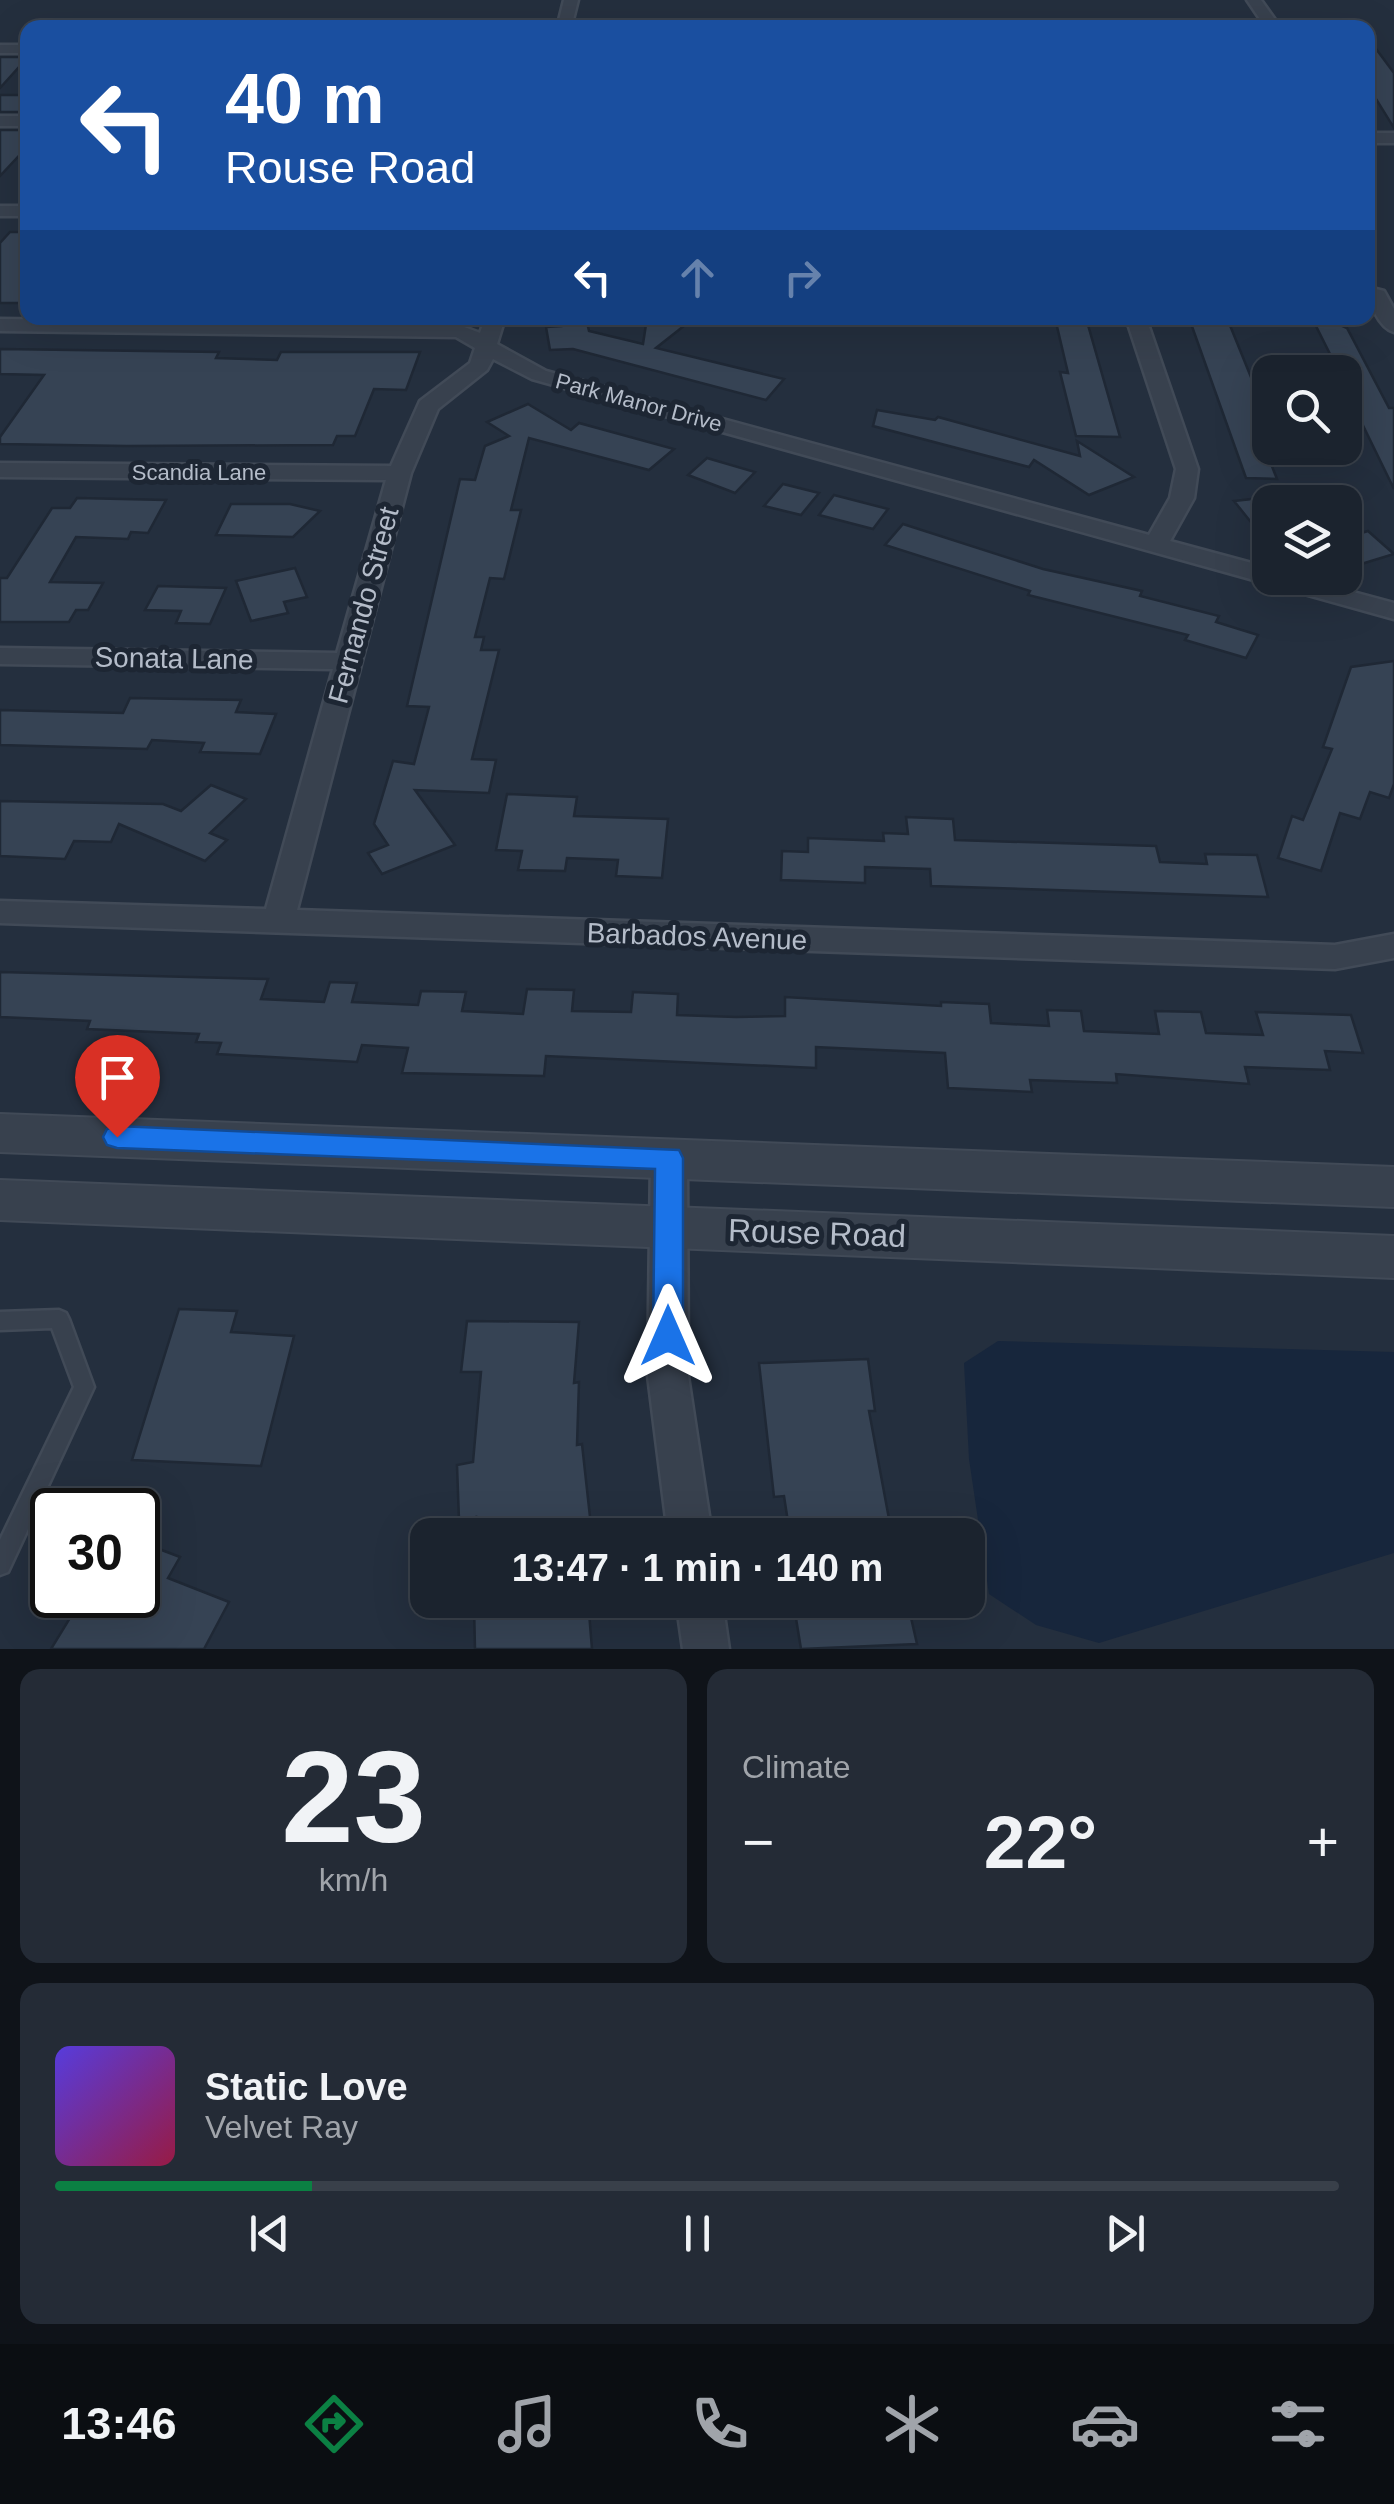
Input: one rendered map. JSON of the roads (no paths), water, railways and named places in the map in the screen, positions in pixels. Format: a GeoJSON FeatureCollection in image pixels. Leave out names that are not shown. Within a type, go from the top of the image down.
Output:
{"type":"FeatureCollection","features":[{"type":"Feature","properties":{"kind":"street"},"geometry":{"type":"LineString","coordinates":[[1378,291],[1394,326]]}},
{"type":"Feature","properties":{"kind":"street","name":"Park Manor Drive"},"geometry":{"type":"LineString","coordinates":[[0,325],[458,331],[505,362],[538,374],[1252,571]]}},
{"type":"Feature","properties":{"kind":"street","name":"Fernando Street"},"geometry":{"type":"LineString","coordinates":[[278,922],[399,473],[428,406],[470,377],[488,348],[493,325]]}},
{"type":"Feature","properties":{"kind":"street"},"geometry":{"type":"LineString","coordinates":[[1138,325],[1186,468],[1182,498],[1156,544]]}},
{"type":"Feature","properties":{"kind":"street","name":"Scandia Lane"},"geometry":{"type":"LineString","coordinates":[[0,470],[399,473]]}},
{"type":"Feature","properties":{"kind":"street","name":"Park Manor Drive"},"geometry":{"type":"LineString","coordinates":[[1337,595],[1394,611]]}},
{"type":"Feature","properties":{"kind":"street","name":"Sonata Lane"},"geometry":{"type":"LineString","coordinates":[[0,656],[347,661]]}},
{"type":"Feature","properties":{"kind":"street","name":"Barbados Avenue"},"geometry":{"type":"LineString","coordinates":[[0,912],[1335,956],[1394,946]]}},
{"type":"Feature","properties":{"kind":"street"},"geometry":{"type":"LineString","coordinates":[[0,1133],[1394,1186]]}},
{"type":"Feature","properties":{"kind":"street"},"geometry":{"type":"LineString","coordinates":[[669,1158],[668,1376],[688,1518]]}},
{"type":"Feature","properties":{"kind":"street","name":"Rouse Road"},"geometry":{"type":"LineString","coordinates":[[0,1200],[1394,1257]]}},
{"type":"Feature","properties":{"kind":"street"},"geometry":{"type":"LineString","coordinates":[[702,1618],[706,1649]]}},
{"type":"Feature","properties":{"kind":"lane"},"geometry":{"type":"LineString","coordinates":[[0,1321],[59,1320],[84,1387],[0,1564]]}},
{"type":"Feature","properties":{"kind":"water"},"geometry":{"type":"Polygon","coordinates":[[[998,1341],[1394,1352],[1394,1553],[1099,1643],[1036,1625],[989,1594],[985,1518],[978,1518],[969,1459],[964,1363],[998,1341]]]}}]}
